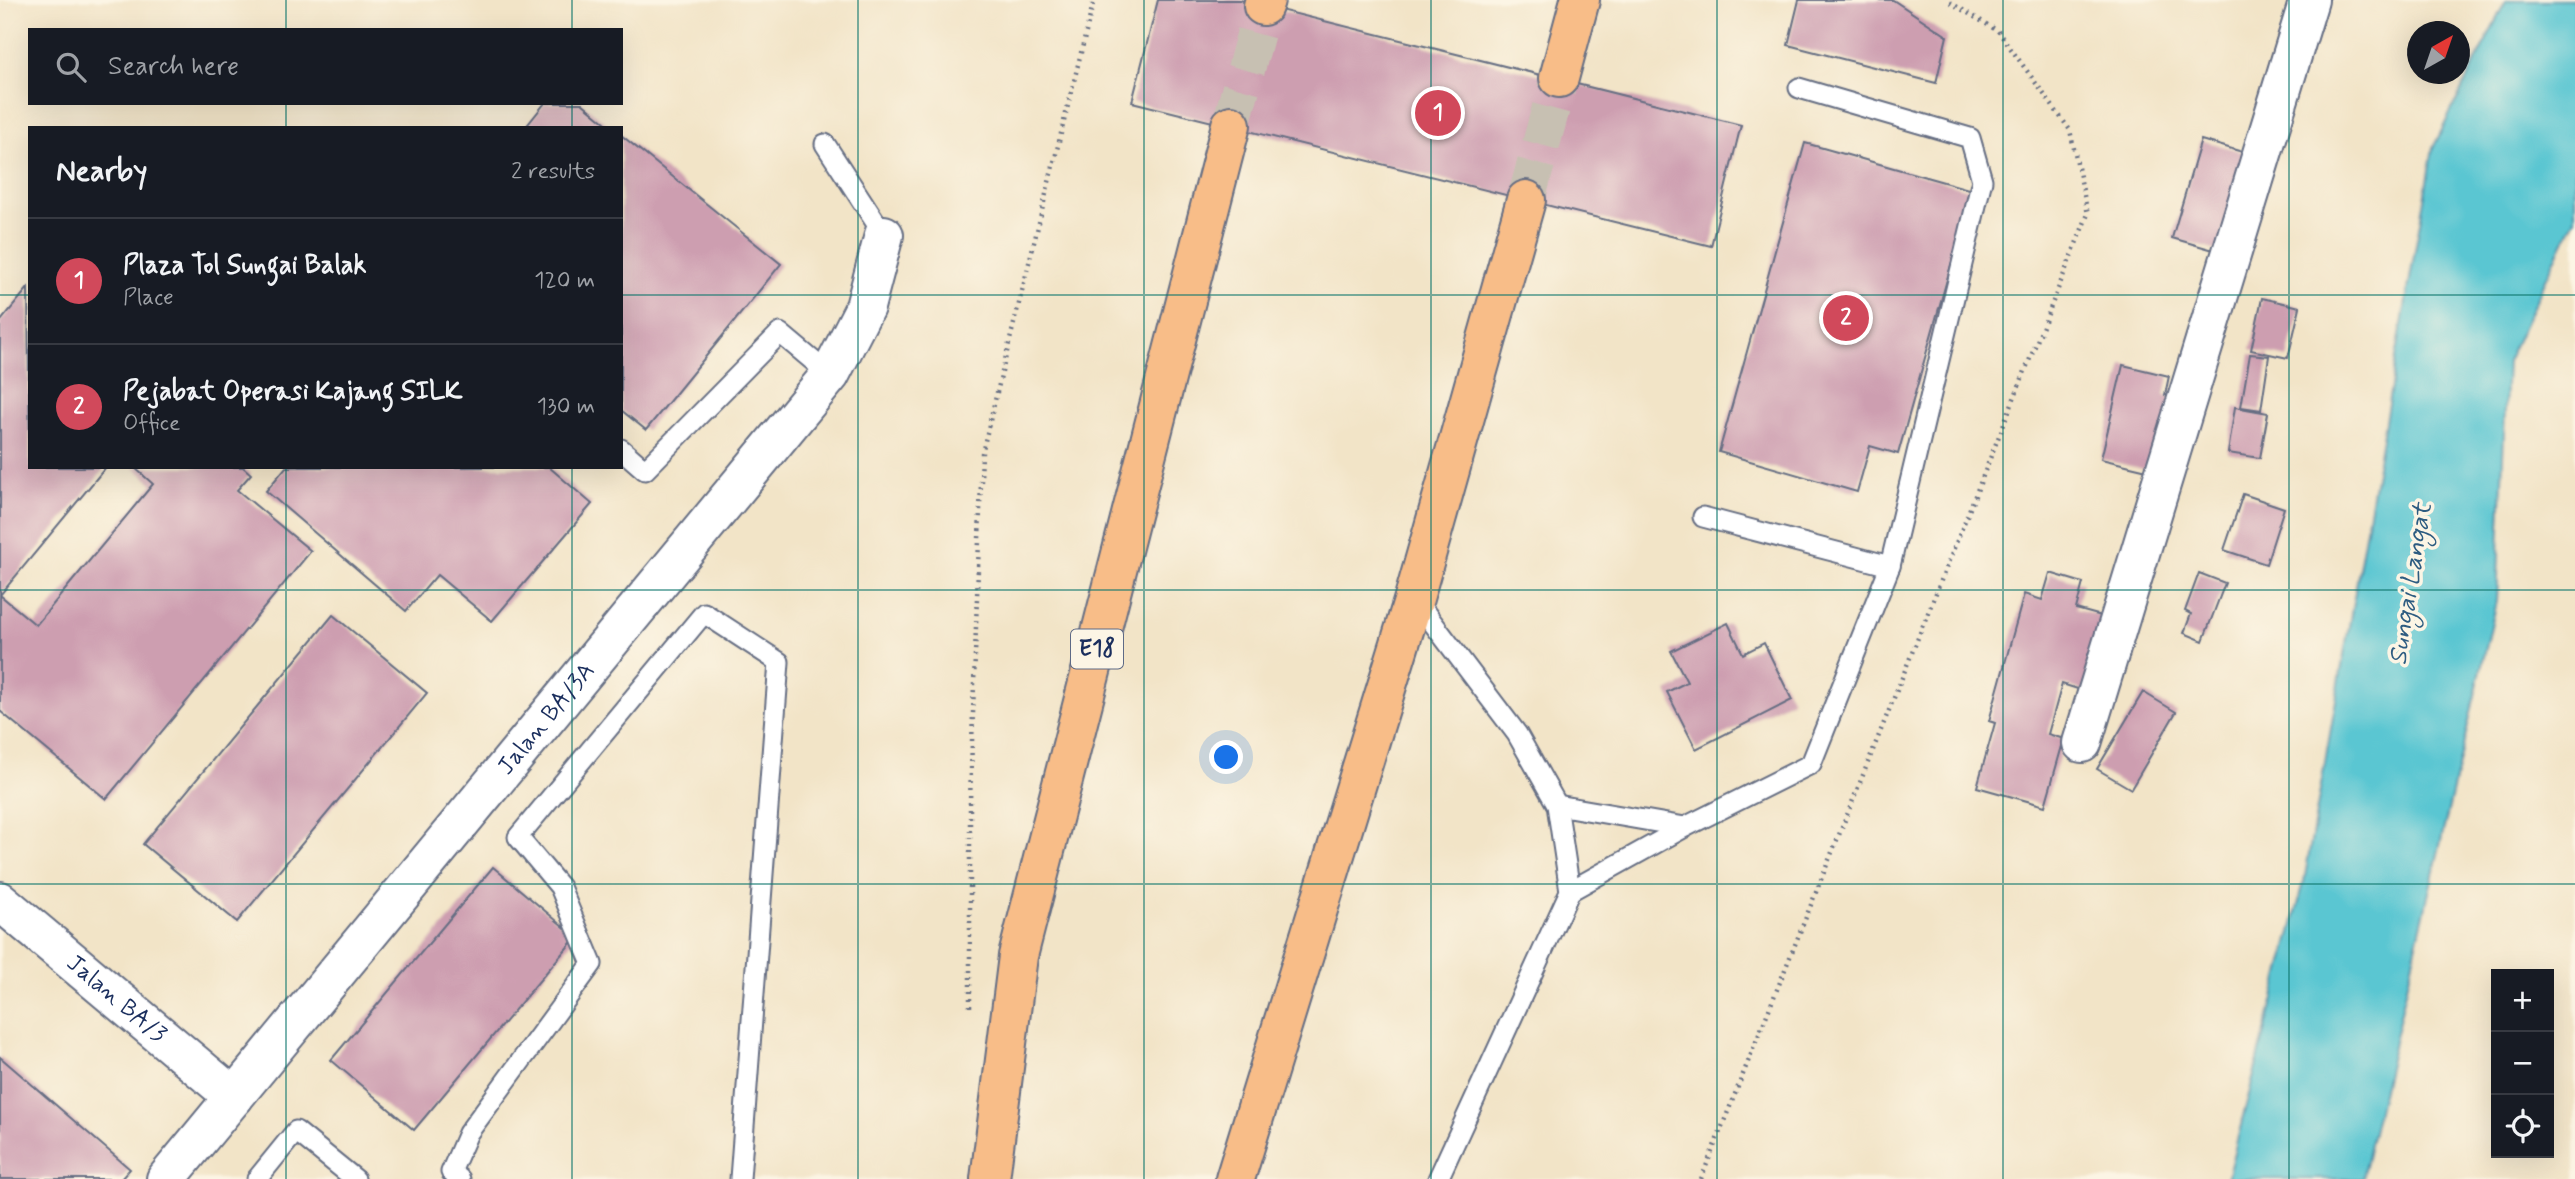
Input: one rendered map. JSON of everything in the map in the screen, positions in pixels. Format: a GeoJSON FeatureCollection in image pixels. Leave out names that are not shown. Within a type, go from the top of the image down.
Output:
{"type":"FeatureCollection","features":[{"type":"Feature","properties":{"kind":"highway"},"geometry":{"type":"LineString","coordinates":[[1559,78],[1580,0]]}},
{"type":"Feature","properties":{"kind":"highway","name":"E18"},"geometry":{"type":"LineString","coordinates":[[990,1179],[1018,956],[1231,125]]}},
{"type":"Feature","properties":{"kind":"highway"},"geometry":{"type":"LineString","coordinates":[[1235,1179],[1414,598],[1526,200]]}},
{"type":"Feature","properties":{"kind":"street"},"geometry":{"type":"LineString","coordinates":[[2082,743],[2309,0]]}},
{"type":"Feature","properties":{"kind":"street","name":"Jalan BA/3A"},"geometry":{"type":"LineString","coordinates":[[166,1179],[830,375],[865,307],[884,235]]}},
{"type":"Feature","properties":{"kind":"street","name":"Jalan BA/3"},"geometry":{"type":"LineString","coordinates":[[0,901],[234,1097]]}},
{"type":"Feature","properties":{"kind":"lane"},"geometry":{"type":"LineString","coordinates":[[1570,891],[1685,827],[1811,764],[1889,566],[1982,180],[1970,138],[1799,88]]}},
{"type":"Feature","properties":{"kind":"lane"},"geometry":{"type":"LineString","coordinates":[[825,144],[884,235]]}},
{"type":"Feature","properties":{"kind":"lane"},"geometry":{"type":"LineString","coordinates":[[623,451],[645,470],[780,333],[830,375]]}},
{"type":"Feature","properties":{"kind":"lane"},"geometry":{"type":"LineString","coordinates":[[1703,517],[1889,566]]}},
{"type":"Feature","properties":{"kind":"lane"},"geometry":{"type":"LineString","coordinates":[[1414,598],[1517,734],[1557,805],[1570,891],[1438,1179]]}},
{"type":"Feature","properties":{"kind":"lane"},"geometry":{"type":"LineString","coordinates":[[460,1179],[451,1172],[468,1133],[592,964],[559,887],[518,837],[704,613],[779,662],[740,1179]]}},
{"type":"Feature","properties":{"kind":"lane"},"geometry":{"type":"LineString","coordinates":[[1557,805],[1685,827]]}},
{"type":"Feature","properties":{"kind":"lane"},"geometry":{"type":"LineString","coordinates":[[257,1179],[296,1131],[355,1179]]}},
{"type":"Feature","properties":{"kind":"path"},"geometry":{"type":"LineString","coordinates":[[970,1016],[971,800],[982,453],[1094,0]]}},
{"type":"Feature","properties":{"kind":"path"},"geometry":{"type":"LineString","coordinates":[[1701,1179],[2088,214],[2070,130],[1998,31],[1946,0]]}},
{"type":"Feature","properties":{"kind":"water","name":"Sungai Langat"},"geometry":{"type":"Polygon","coordinates":[[[2506,0],[2575,0],[2575,218],[2507,361],[2497,601],[2362,1179],[2227,1179],[2304,882],[2433,148],[2465,84],[2470,84],[2470,73],[2506,0]]]}},
{"type":"Feature","properties":{"kind":"building"},"geometry":{"type":"Polygon","coordinates":[[[1158,0],[1240,0],[1741,125],[1711,246],[1132,102],[1158,0]]]}},
{"type":"Feature","properties":{"kind":"building"},"geometry":{"type":"Polygon","coordinates":[[[1799,0],[1893,0],[1947,36],[1936,83],[1788,45],[1799,0]]]}},
{"type":"Feature","properties":{"kind":"building"},"geometry":{"type":"Polygon","coordinates":[[[543,105],[584,105],[610,126],[527,126],[543,105]]]}},
{"type":"Feature","properties":{"kind":"building"},"geometry":{"type":"Polygon","coordinates":[[[623,137],[781,264],[646,430],[623,412],[623,137]]]}},
{"type":"Feature","properties":{"kind":"building"},"geometry":{"type":"Polygon","coordinates":[[[2201,140],[2246,153],[2217,251],[2172,238],[2201,140]]]}},
{"type":"Feature","properties":{"kind":"building"},"geometry":{"type":"Polygon","coordinates":[[[1805,143],[1972,190],[1898,454],[1870,446],[1857,492],[1719,452],[1805,143]]]}},
{"type":"Feature","properties":{"kind":"building"},"geometry":{"type":"Polygon","coordinates":[[[28,288],[28,469],[104,469],[0,595],[0,322],[28,288]]]}},
{"type":"Feature","properties":{"kind":"building"},"geometry":{"type":"Polygon","coordinates":[[[2262,298],[2300,307],[2288,358],[2251,350],[2262,298]]]}},
{"type":"Feature","properties":{"kind":"building"},"geometry":{"type":"Polygon","coordinates":[[[2250,354],[2269,356],[2261,410],[2241,407],[2250,354]]]}},
{"type":"Feature","properties":{"kind":"building"},"geometry":{"type":"Polygon","coordinates":[[[2123,365],[2169,376],[2165,395],[2182,399],[2164,474],[2101,459],[2123,365]]]}},
{"type":"Feature","properties":{"kind":"building"},"geometry":{"type":"Polygon","coordinates":[[[2235,407],[2268,413],[2260,458],[2228,453],[2235,407]]]}},
{"type":"Feature","properties":{"kind":"building"},"geometry":{"type":"Polygon","coordinates":[[[136,469],[245,469],[251,474],[237,490],[311,551],[106,799],[0,711],[0,595],[36,625],[153,484],[136,469]]]}},
{"type":"Feature","properties":{"kind":"building"},"geometry":{"type":"Polygon","coordinates":[[[284,469],[551,469],[592,504],[492,621],[437,575],[406,611],[266,491],[284,469]]]}},
{"type":"Feature","properties":{"kind":"building"},"geometry":{"type":"Polygon","coordinates":[[[2243,494],[2284,508],[2266,564],[2224,550],[2243,494]]]}},
{"type":"Feature","properties":{"kind":"building"},"geometry":{"type":"Polygon","coordinates":[[[2050,573],[2083,583],[2076,609],[2105,617],[2084,691],[2062,684],[2048,734],[2064,739],[2045,806],[1977,787],[1995,723],[1989,721],[2024,594],[2042,600],[2050,573]]]}},
{"type":"Feature","properties":{"kind":"building"},"geometry":{"type":"Polygon","coordinates":[[[2199,573],[2225,583],[2203,641],[2184,633],[2191,614],[2185,611],[2199,573]]]}},
{"type":"Feature","properties":{"kind":"building"},"geometry":{"type":"Polygon","coordinates":[[[333,615],[427,693],[237,922],[143,844],[333,615]]]}},
{"type":"Feature","properties":{"kind":"building"},"geometry":{"type":"Polygon","coordinates":[[[1728,623],[1743,654],[1764,643],[1792,700],[1696,749],[1667,692],[1687,682],[1671,651],[1728,623]]]}},
{"type":"Feature","properties":{"kind":"building"},"geometry":{"type":"Polygon","coordinates":[[[2143,692],[2176,712],[2131,789],[2097,769],[2143,692]]]}},
{"type":"Feature","properties":{"kind":"building"},"geometry":{"type":"Polygon","coordinates":[[[493,867],[576,937],[414,1130],[331,1060],[493,867]]]}},
{"type":"Feature","properties":{"kind":"building"},"geometry":{"type":"Polygon","coordinates":[[[0,1057],[130,1169],[121,1179],[0,1179],[0,1057]]]}},
{"type":"Feature","properties":{"kind":"tunnel"},"geometry":{"type":"LineString","coordinates":[[1231,125],[1263,6]]}},
{"type":"Feature","properties":{"kind":"tunnel"},"geometry":{"type":"LineString","coordinates":[[1526,200],[1559,78]]}},
{"type":"Feature","properties":{"kind":"place","name":"Plaza Tol Sungai Balak"},"geometry":{"type":"Point","coordinates":[1438,113]}},
{"type":"Feature","properties":{"kind":"place","name":"Pejabat Operasi Kajang SILK"},"geometry":{"type":"Point","coordinates":[1846,318]}}]}
